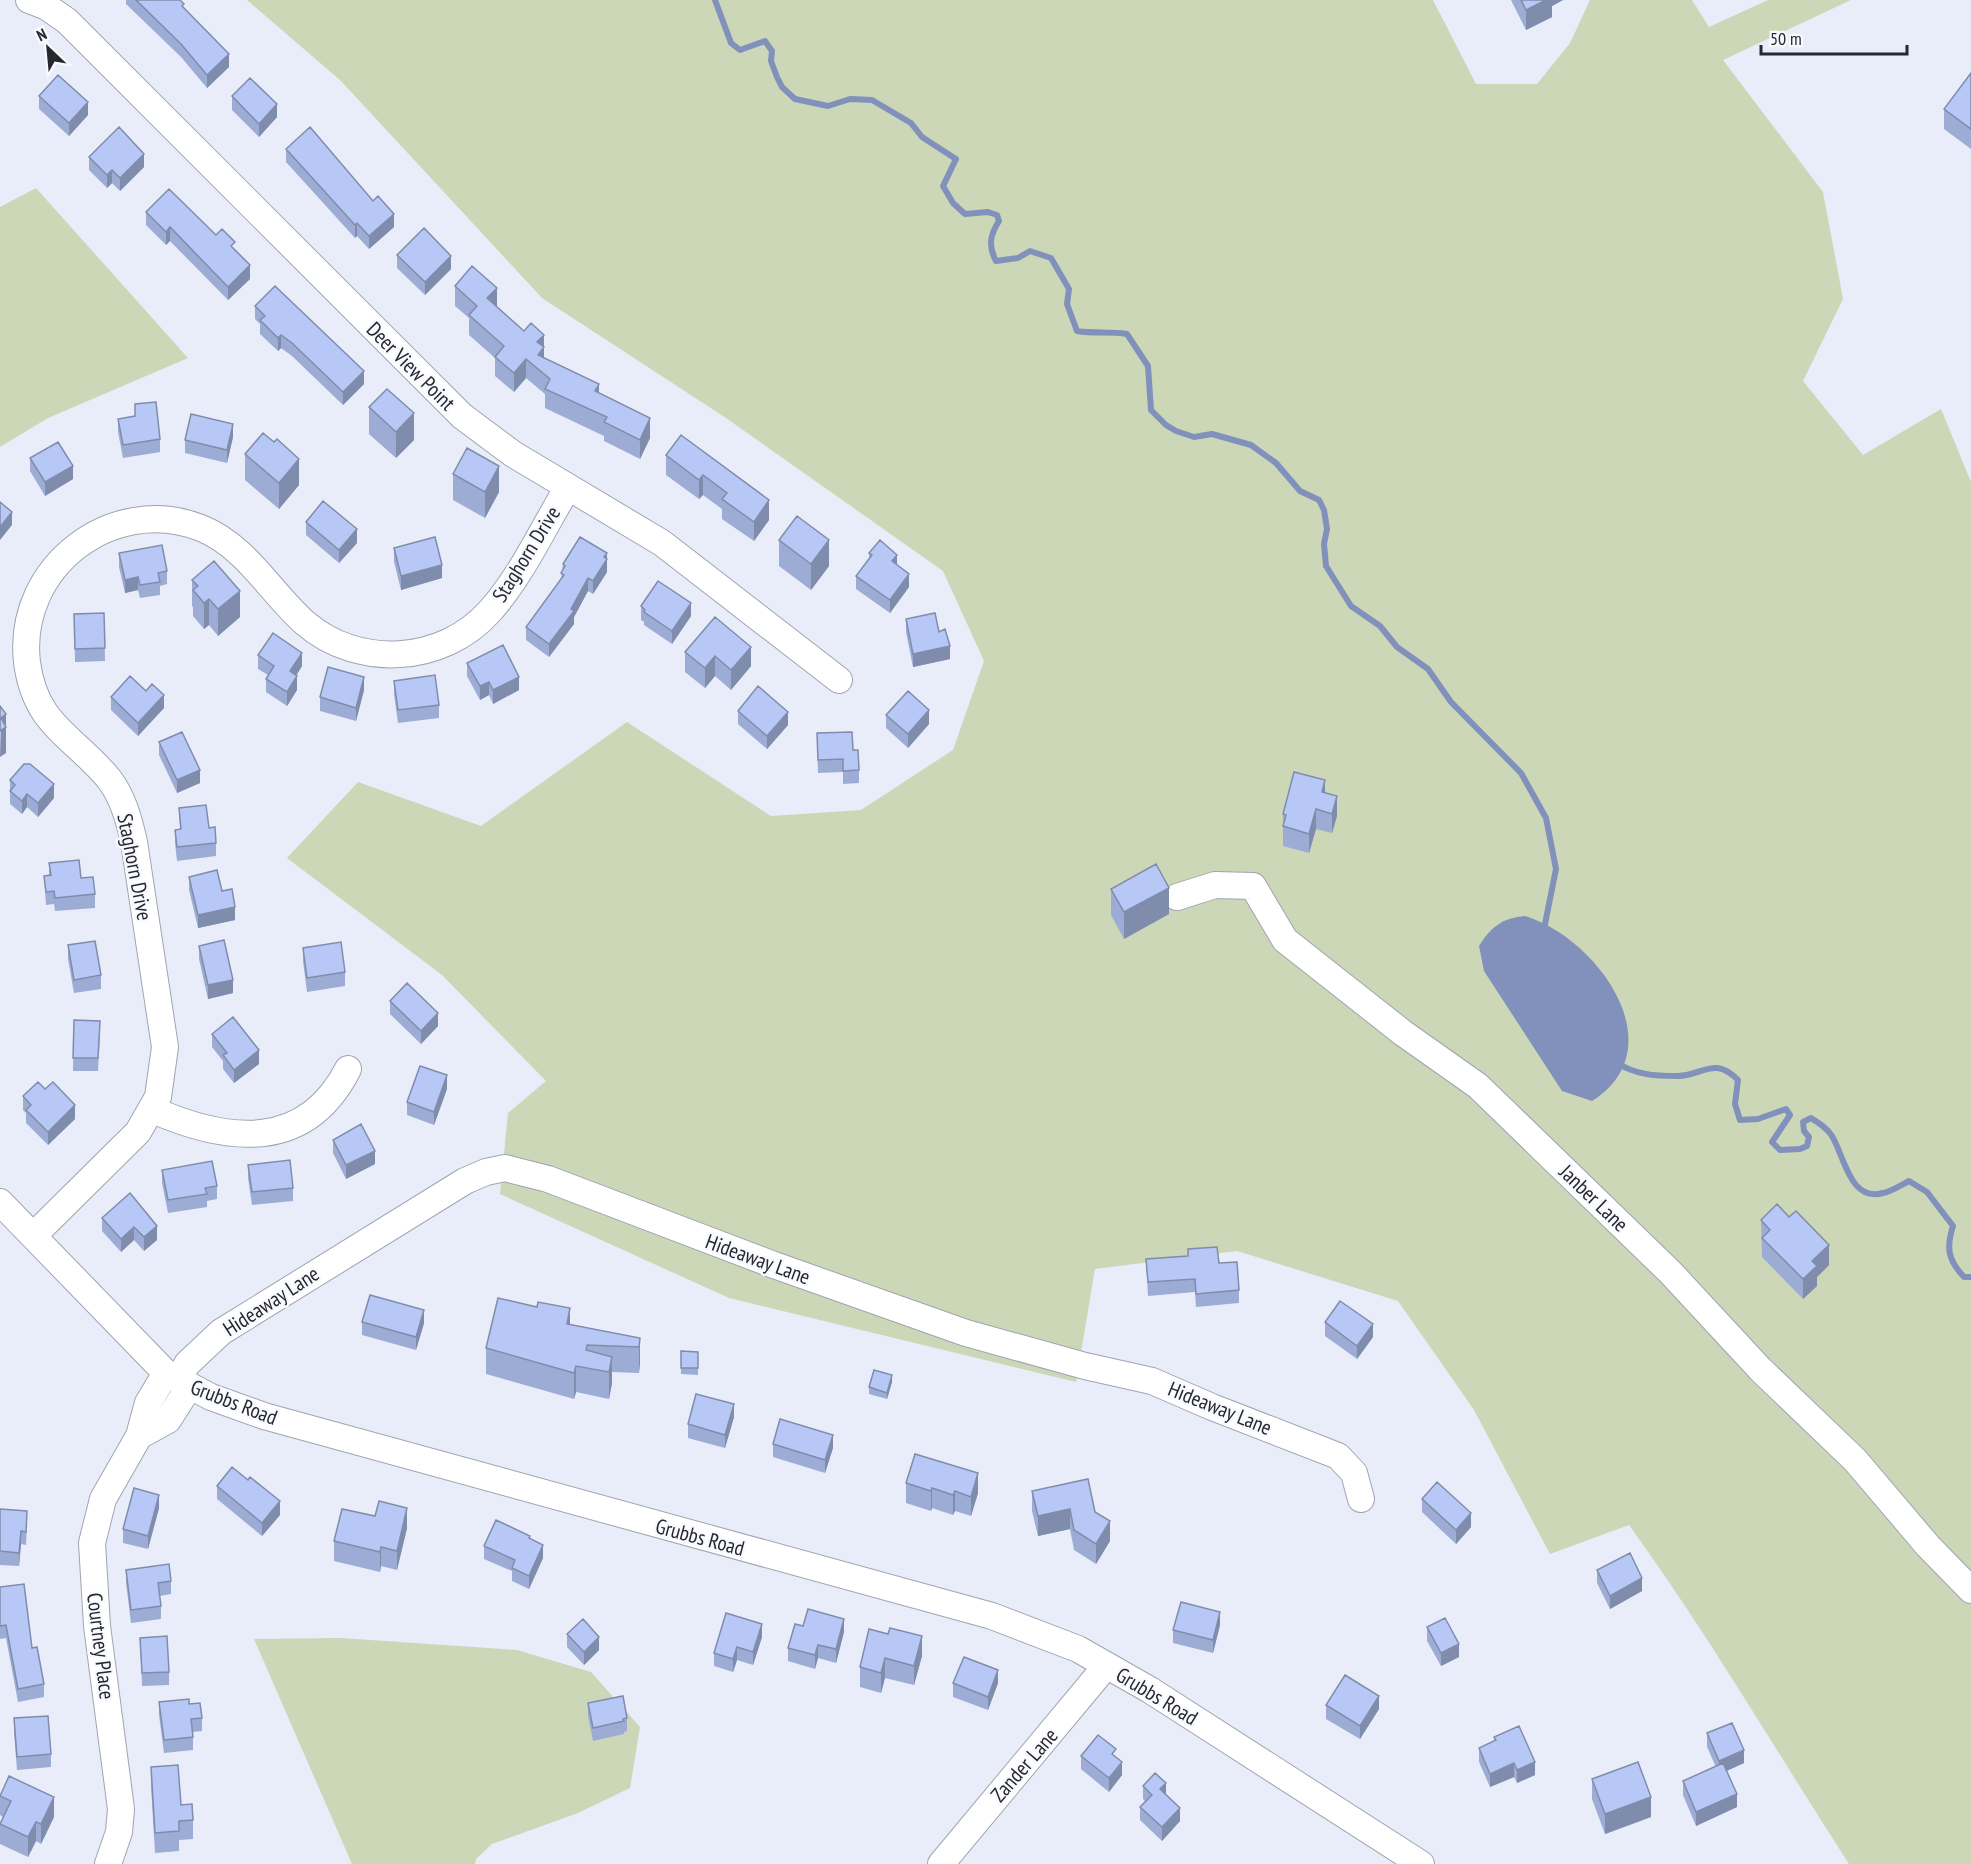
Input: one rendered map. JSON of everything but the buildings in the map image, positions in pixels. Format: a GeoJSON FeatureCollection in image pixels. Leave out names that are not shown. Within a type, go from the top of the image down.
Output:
{"type":"FeatureCollection","features":[{"type":"Feature","properties":{"kind":"street","name":"Deer View Point"},"geometry":{"type":"LineString","coordinates":[[29,0],[47,6],[67,21],[446,403],[492,440],[662,543],[839,680]]}},
{"type":"Feature","properties":{"kind":"street","name":"Staghorn Drive"},"geometry":{"type":"LineString","coordinates":[[33,1236],[138,1132],[153,1110],[162,1084],[165,1047],[130,826],[121,800],[109,780],[71,745],[45,714],[35,693],[29,670],[27,659],[30,620],[39,594],[50,573],[80,543],[115,525],[157,519],[187,524],[229,543],[314,631],[358,651],[390,656],[402,655],[442,645],[488,613],[515,576],[568,487]]}},
{"type":"Feature","properties":{"kind":"street","name":"Janber Lane"},"geometry":{"type":"LineString","coordinates":[[1177,897],[1215,885],[1253,886],[1285,940],[1403,1033],[1478,1086],[1670,1272],[1760,1369],[1855,1460],[1928,1546],[1971,1590]]}},
{"type":"Feature","properties":{"kind":"street"},"geometry":{"type":"LineString","coordinates":[[153,1110],[209,1131],[230,1135],[267,1132],[288,1126],[314,1112],[335,1092],[348,1069]]}},
{"type":"Feature","properties":{"kind":"street","name":"Hideaway Lane"},"geometry":{"type":"LineString","coordinates":[[178,1380],[187,1364],[201,1348],[241,1319],[465,1181],[486,1172],[505,1168],[548,1179],[774,1265],[966,1333],[1085,1366],[1152,1381],[1338,1456],[1354,1473],[1361,1499]]}},
{"type":"Feature","properties":{"kind":"street","name":"Grubbs Road"},"geometry":{"type":"LineString","coordinates":[[0,1202],[178,1380],[264,1416],[992,1616],[1078,1649],[1249,1752],[1420,1864]]}},
{"type":"Feature","properties":{"kind":"street","name":"Courtney Place"},"geometry":{"type":"LineString","coordinates":[[108,1864],[119,1832],[121,1809],[98,1626],[92,1543],[103,1499],[119,1467],[139,1436],[148,1403],[178,1380]]}},
{"type":"Feature","properties":{"kind":"street","name":"Zander Lane"},"geometry":{"type":"LineString","coordinates":[[941,1864],[1106,1666]]}},
{"type":"Feature","properties":{"kind":"green space"},"geometry":{"type":"Polygon","coordinates":[[[247,0],[1433,0],[1476,84],[1537,84],[1570,43],[1590,0],[1692,0],[1709,27],[1768,0],[1851,0],[1723,60],[1823,192],[1843,299],[1803,381],[1863,455],[1941,409],[1971,482],[1971,1864],[1849,1864],[1714,1650],[1629,1525],[1550,1554],[1474,1410],[1398,1301],[1237,1251],[1095,1269],[1076,1382],[729,1298],[500,1194],[508,1113],[546,1081],[442,975],[287,858],[358,782],[481,826],[627,722],[771,816],[861,810],[953,750],[984,661],[943,571],[726,418],[542,298],[341,81],[247,0]]]}},
{"type":"Feature","properties":{"kind":"green space"},"geometry":{"type":"Polygon","coordinates":[[[36,188],[188,358],[48,418],[0,447],[0,207],[36,188]]]}},
{"type":"Feature","properties":{"kind":"green space"},"geometry":{"type":"Polygon","coordinates":[[[341,1638],[517,1650],[591,1672],[640,1727],[630,1788],[578,1813],[492,1844],[476,1859],[475,1864],[352,1864],[254,1639],[341,1638]]]}},
{"type":"Feature","properties":{"kind":"water"},"geometry":{"type":"Polygon","coordinates":[[[1525,916],[1552,928],[1577,946],[1600,970],[1617,996],[1627,1024],[1627,1052],[1616,1078],[1592,1101],[1562,1091],[1484,971],[1479,946],[1483,939],[1504,921],[1525,916]]]}},
{"type":"Feature","properties":{"kind":"waterway"},"geometry":{"type":"LineString","coordinates":[[715,0],[731,43],[740,50],[765,41],[772,51],[771,61],[782,87],[795,99],[828,106],[850,99],[872,100],[911,123],[922,137],[956,159],[943,186],[953,203],[965,214],[988,212],[997,215],[999,221],[991,241],[996,261],[1018,258],[1030,251],[1051,258],[1069,289],[1067,304],[1077,331],[1127,334],[1148,366],[1151,410],[1166,425],[1194,437],[1212,434],[1251,445],[1276,463],[1300,491],[1319,500],[1324,510],[1327,529],[1324,544],[1326,566],[1351,606],[1380,626],[1397,647],[1428,669],[1451,702],[1521,773],[1546,818],[1556,869],[1544,929]]}},
{"type":"Feature","properties":{"kind":"waterway"},"geometry":{"type":"LineString","coordinates":[[1615,1062],[1630,1070],[1653,1075],[1687,1075],[1715,1068],[1730,1073],[1738,1080],[1735,1104],[1740,1120],[1758,1119],[1786,1109],[1790,1115],[1772,1142],[1780,1150],[1800,1149],[1807,1146],[1809,1137],[1804,1131],[1803,1122],[1811,1118],[1830,1133],[1850,1176],[1863,1191],[1872,1194],[1883,1193],[1909,1181],[1927,1192],[1953,1226],[1949,1247],[1955,1265],[1964,1277],[1971,1277]]}}]}
